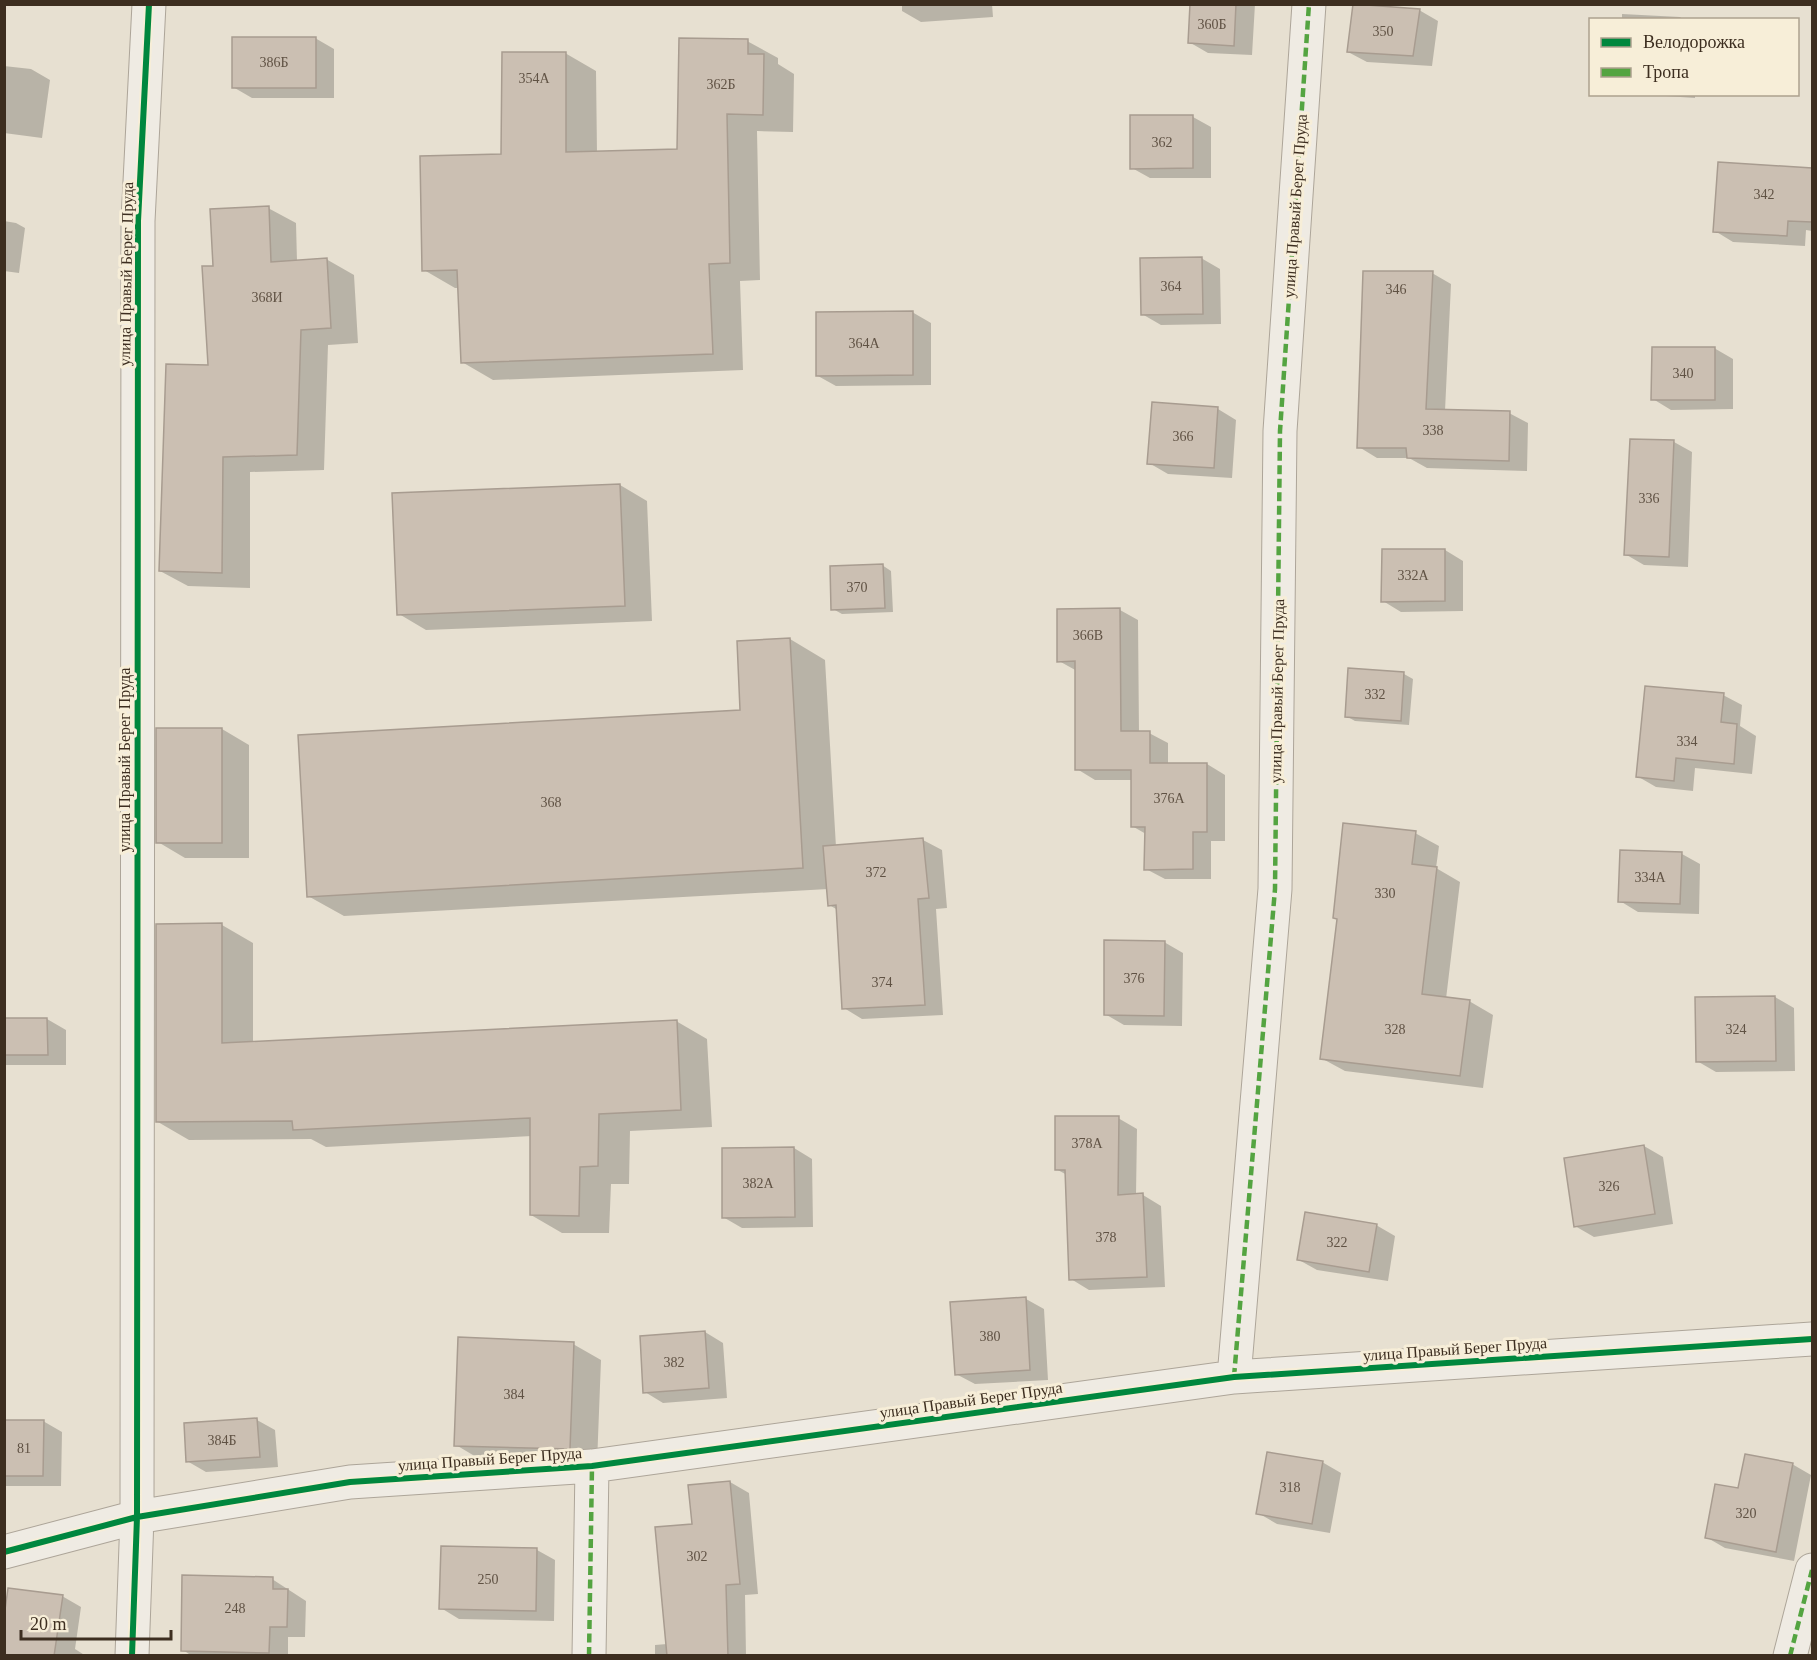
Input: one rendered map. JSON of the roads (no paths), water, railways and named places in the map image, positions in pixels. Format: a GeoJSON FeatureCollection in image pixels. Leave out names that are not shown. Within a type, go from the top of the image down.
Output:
{"type":"FeatureCollection","features":[{"type":"Feature","properties":{"kind":"street","name":"улица Правый Берег Пруда"},"geometry":{"type":"LineString","coordinates":[[132,1656],[137,1517],[138,233],[150,4]]}},
{"type":"Feature","properties":{"kind":"street","name":"улица Правый Берег Пруда"},"geometry":{"type":"LineString","coordinates":[[1234,1377],[1275,890],[1280,431],[1309,4]]}},
{"type":"Feature","properties":{"kind":"street","name":"улица Правый Берег Пруда"},"geometry":{"type":"LineString","coordinates":[[4,1552],[137,1517],[350,1482],[592,1466],[1234,1377],[1812,1339]]}},
{"type":"Feature","properties":{"kind":"street","name":"улица Правый Берег Пруда"},"geometry":{"type":"LineString","coordinates":[[589,1656],[592,1466]]}},
{"type":"Feature","properties":{"kind":"street"},"geometry":{"type":"LineString","coordinates":[[1790,1656],[1812,1570]]}}]}
